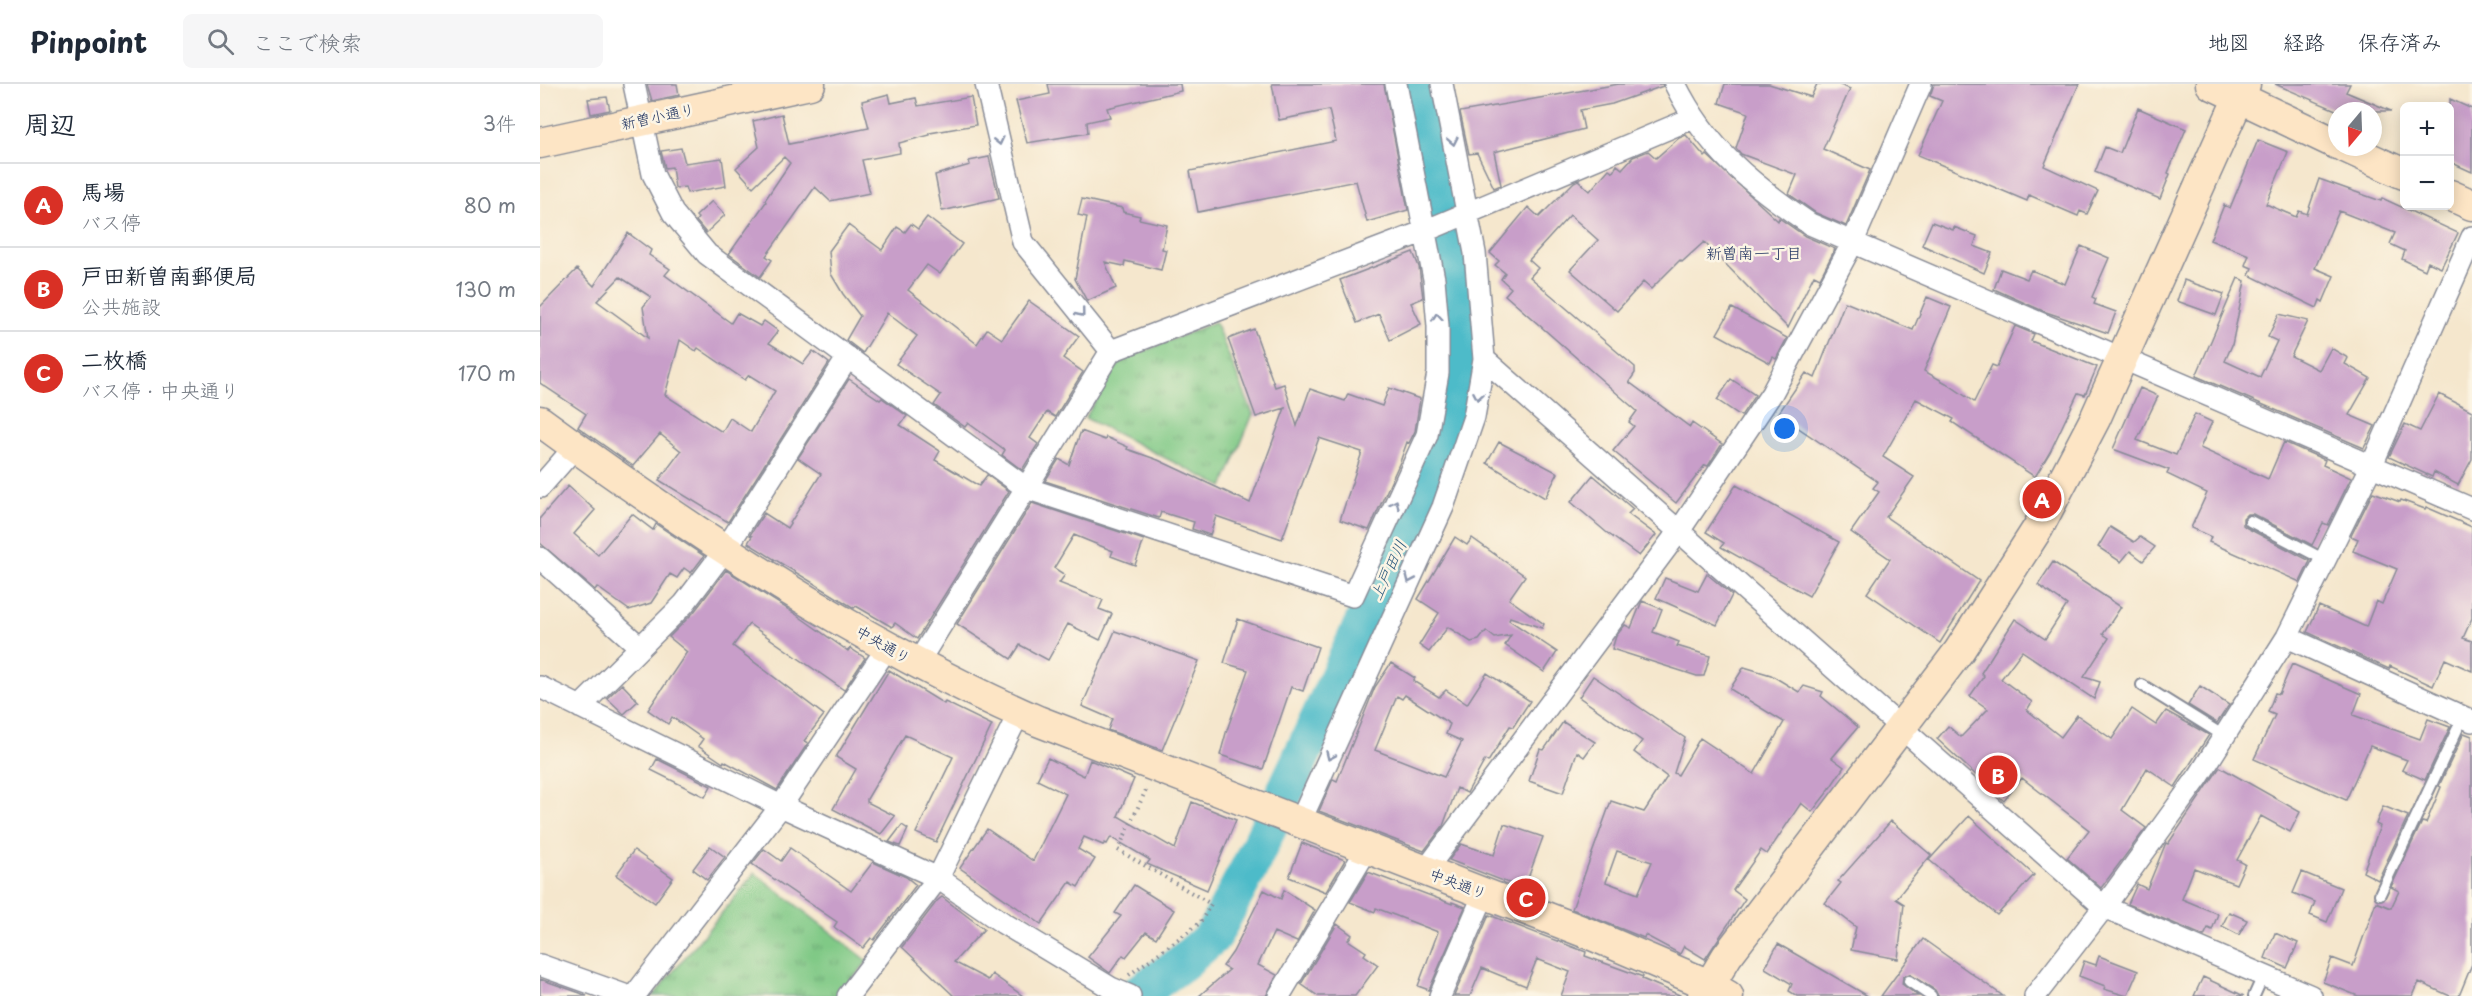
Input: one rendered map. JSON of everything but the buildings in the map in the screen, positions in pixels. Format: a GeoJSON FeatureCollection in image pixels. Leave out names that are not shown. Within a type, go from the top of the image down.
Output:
{"type":"FeatureCollection","features":[{"type":"Feature","properties":{"kind":"street"},"geometry":{"type":"LineString","coordinates":[[634,84],[653,174],[673,213],[707,254],[1026,488],[1353,596],[1427,435],[1438,373],[1438,326],[1434,279],[1396,84]]}},
{"type":"Feature","properties":{"kind":"street","name":"新曽小通り"},"geometry":{"type":"LineString","coordinates":[[540,143],[810,84]]}},
{"type":"Feature","properties":{"kind":"street"},"geometry":{"type":"LineString","coordinates":[[986,84],[1023,242],[1111,351]]}},
{"type":"Feature","properties":{"kind":"street"},"geometry":{"type":"LineString","coordinates":[[1282,815],[1443,507],[1474,417],[1484,359],[1475,253],[1442,84]]}},
{"type":"Feature","properties":{"kind":"street"},"geometry":{"type":"LineString","coordinates":[[1675,84],[1693,118],[1732,165],[1764,193],[1810,224],[2472,509]]}},
{"type":"Feature","properties":{"kind":"street"},"geometry":{"type":"LineString","coordinates":[[1425,871],[1679,531],[1772,393],[1852,244],[1921,84]]}},
{"type":"Feature","properties":{"kind":"street"},"geometry":{"type":"LineString","coordinates":[[2211,84],[2241,91],[2328,139]]}},
{"type":"Feature","properties":{"kind":"street"},"geometry":{"type":"LineString","coordinates":[[1714,992],[1727,956],[1902,729],[1959,651],[2038,528],[2094,419],[2241,91]]}},
{"type":"Feature","properties":{"kind":"street"},"geometry":{"type":"LineString","coordinates":[[917,664],[1111,351],[1424,232],[1693,118]]}},
{"type":"Feature","properties":{"kind":"street"},"geometry":{"type":"LineString","coordinates":[[2365,156],[2400,172]]}},
{"type":"Feature","properties":{"kind":"street"},"geometry":{"type":"LineString","coordinates":[[2454,197],[2472,205]]}},
{"type":"Feature","properties":{"kind":"street"},"geometry":{"type":"LineString","coordinates":[[2035,996],[2104,907],[2199,776],[2288,637],[2371,467],[2472,237]]}},
{"type":"Feature","properties":{"kind":"street"},"geometry":{"type":"LineString","coordinates":[[580,707],[639,646],[684,604],[725,550],[848,357]]}},
{"type":"Feature","properties":{"kind":"street"},"geometry":{"type":"LineString","coordinates":[[1484,359],[2104,907],[2311,996]]}},
{"type":"Feature","properties":{"kind":"street","name":"中央通り"},"geometry":{"type":"LineString","coordinates":[[540,422],[648,501],[725,550],[917,664],[1019,713],[1592,935],[1714,992]]}},
{"type":"Feature","properties":{"kind":"street"},"geometry":{"type":"LineString","coordinates":[[540,487],[575,447]]}},
{"type":"Feature","properties":{"kind":"street"},"geometry":{"type":"LineString","coordinates":[[540,558],[639,646]]}},
{"type":"Feature","properties":{"kind":"street"},"geometry":{"type":"LineString","coordinates":[[2288,637],[2468,719]]}},
{"type":"Feature","properties":{"kind":"street"},"geometry":{"type":"LineString","coordinates":[[634,996],[781,806],[887,648]]}},
{"type":"Feature","properties":{"kind":"street"},"geometry":{"type":"LineString","coordinates":[[540,687],[781,806],[938,878],[1003,923],[1120,992]]}},
{"type":"Feature","properties":{"kind":"street"},"geometry":{"type":"LineString","coordinates":[[848,996],[938,878],[1019,713]]}},
{"type":"Feature","properties":{"kind":"street"},"geometry":{"type":"LineString","coordinates":[[1279,996],[1367,849]]}},
{"type":"Feature","properties":{"kind":"street"},"geometry":{"type":"LineString","coordinates":[[1440,996],[1484,894]]}},
{"type":"Feature","properties":{"kind":"street"},"geometry":{"type":"LineString","coordinates":[[540,964],[627,996]]}},
{"type":"Feature","properties":{"kind":"lane"},"geometry":{"type":"LineString","coordinates":[[2250,521],[2325,560]]}},
{"type":"Feature","properties":{"kind":"lane"},"geometry":{"type":"LineString","coordinates":[[2142,685],[2224,736]]}},
{"type":"Feature","properties":{"kind":"lane"},"geometry":{"type":"LineString","coordinates":[[2380,894],[2468,719]]}},
{"type":"Feature","properties":{"kind":"lane"},"geometry":{"type":"LineString","coordinates":[[2254,996],[2264,976]]}},
{"type":"Feature","properties":{"kind":"lane"},"geometry":{"type":"LineString","coordinates":[[1909,981],[1930,996]]}},
{"type":"Feature","properties":{"kind":"path"},"geometry":{"type":"LineString","coordinates":[[1120,992],[1200,923],[1211,904],[1118,850],[1156,767]]}},
{"type":"Feature","properties":{"kind":"green space"},"geometry":{"type":"Polygon","coordinates":[[[1215,322],[1253,414],[1223,487],[1085,418],[1120,361],[1215,322]]]}},
{"type":"Feature","properties":{"kind":"green space"},"geometry":{"type":"Polygon","coordinates":[[[755,873],[868,961],[838,996],[653,996],[755,873]]]}},
{"type":"Feature","properties":{"kind":"waterway","name":"上戸田川"},"geometry":{"type":"LineString","coordinates":[[1135,996],[1182,963],[1213,936],[1249,868],[1445,445],[1458,370],[1461,333],[1457,281],[1418,84]]}},
{"type":"Feature","properties":{"kind":"place","name":"馬場"},"geometry":{"type":"Point","coordinates":[2042,499]}},
{"type":"Feature","properties":{"kind":"place","name":"戸田新曽南郵便局"},"geometry":{"type":"Point","coordinates":[1998,775]}},
{"type":"Feature","properties":{"kind":"place","name":"二枚橋"},"geometry":{"type":"Point","coordinates":[1526,898]}},
{"type":"Feature","properties":{"kind":"district","name":"新曽南一丁目"},"geometry":{"type":"Point","coordinates":[1754,253]}}]}
